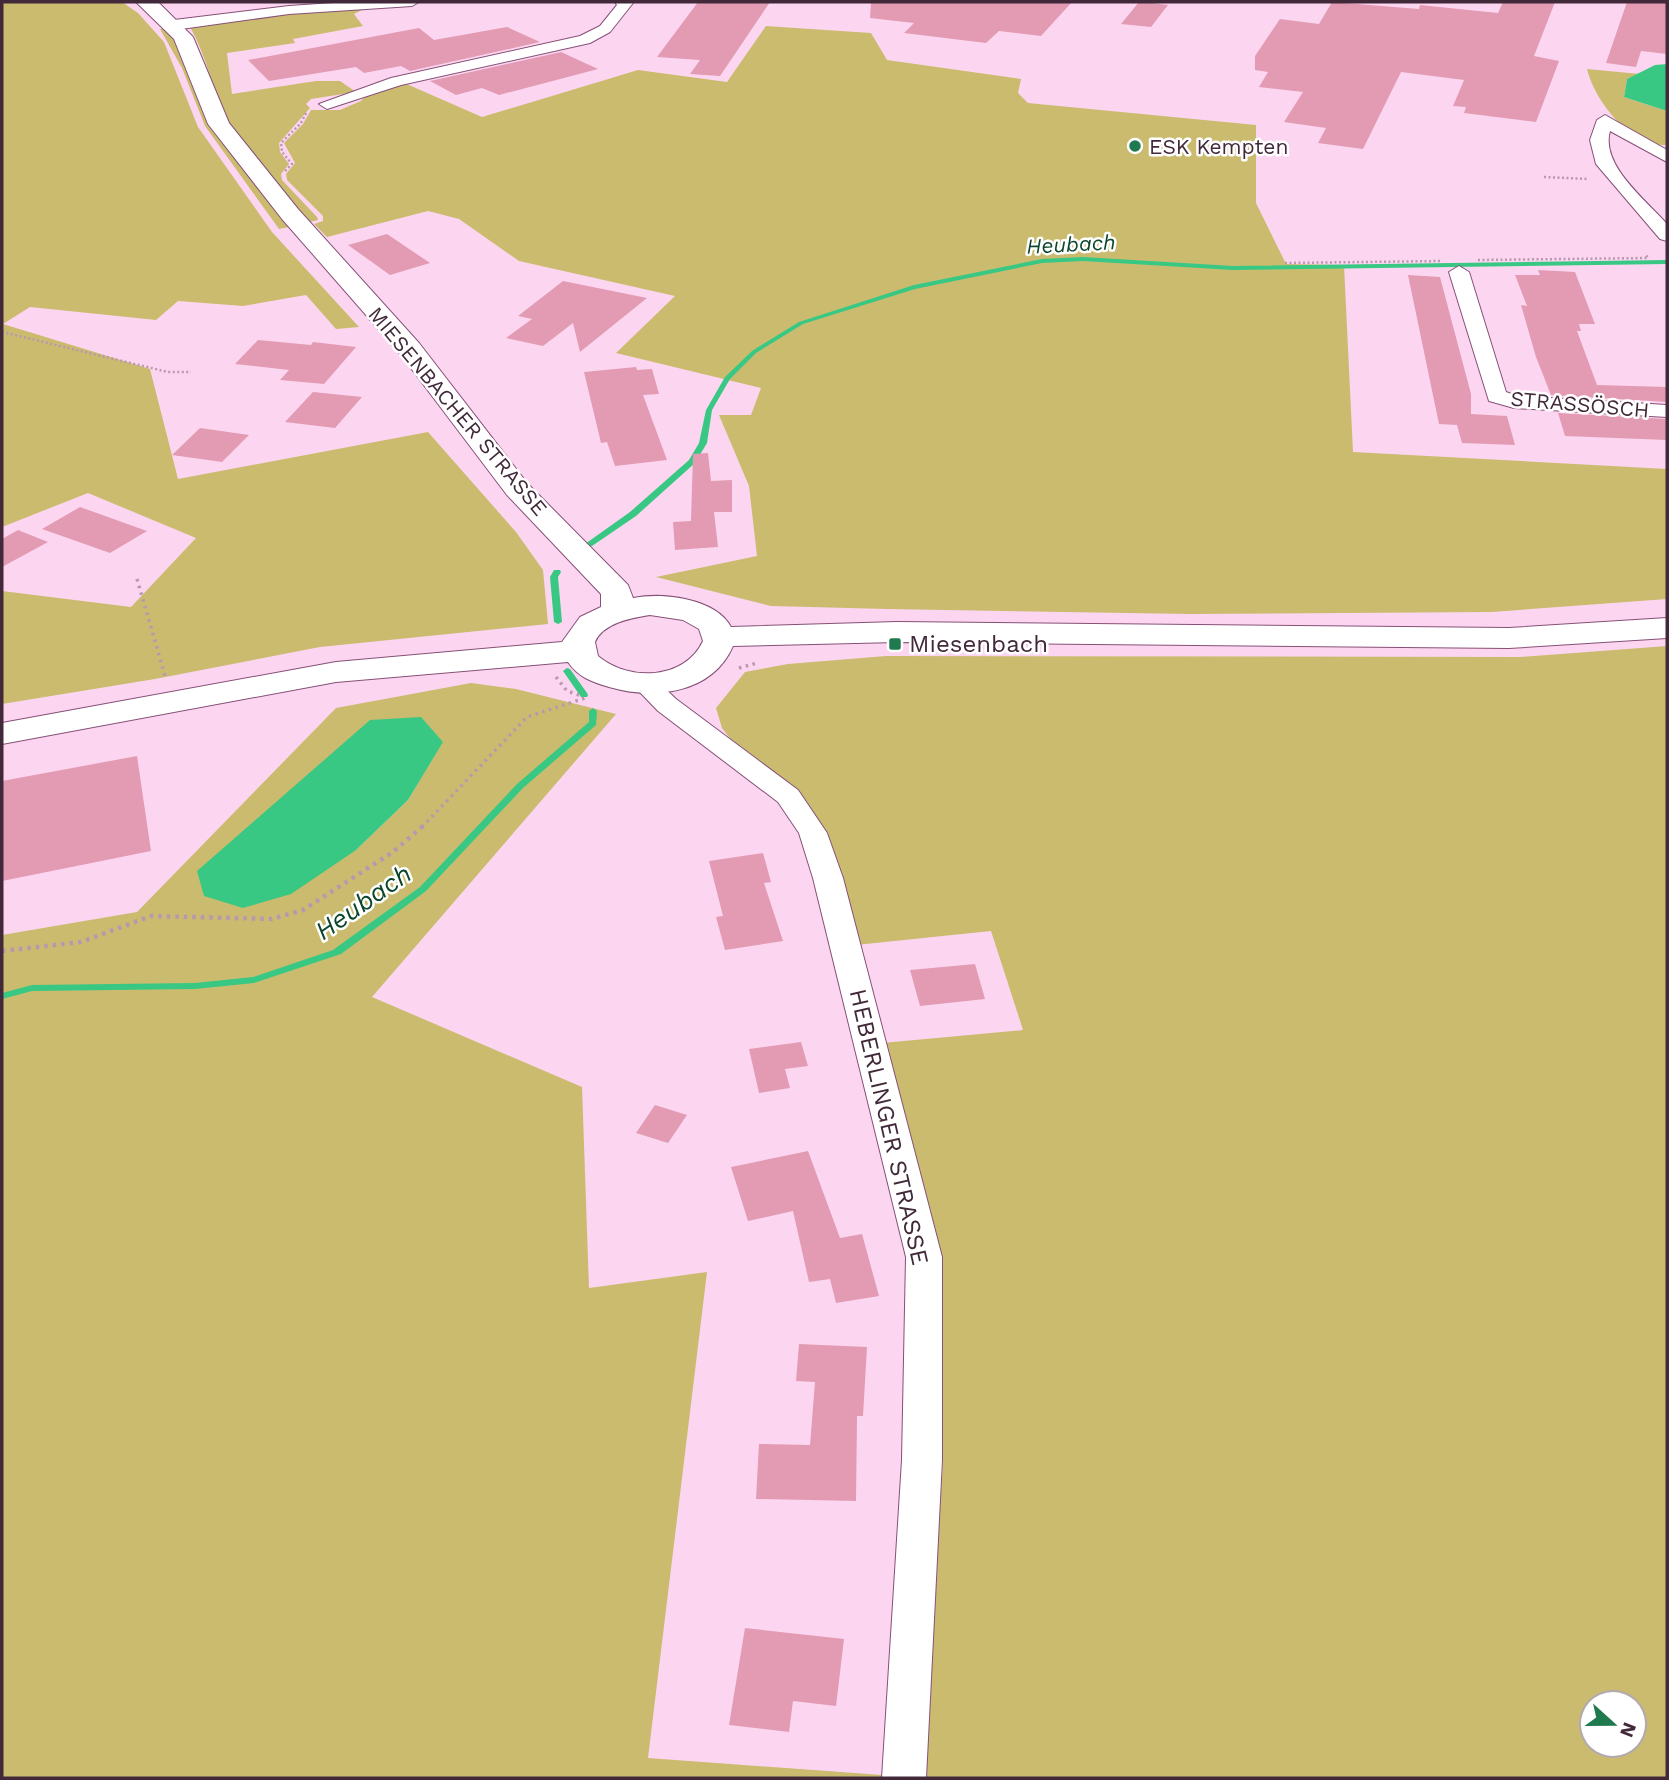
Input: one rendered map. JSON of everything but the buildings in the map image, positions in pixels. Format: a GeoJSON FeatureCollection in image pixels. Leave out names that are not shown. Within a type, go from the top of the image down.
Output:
{"type":"FeatureCollection","features":[{"type":"Feature","properties":{"kind":"street"},"geometry":{"type":"LineString","coordinates":[[145,2],[174,25],[289,9],[412,2]]}},
{"type":"Feature","properties":{"kind":"street"},"geometry":{"type":"LineString","coordinates":[[327,104],[397,81],[585,40],[605,29],[624,2]]}},
{"type":"Feature","properties":{"kind":"street","name":"MIESENBACHER STRASSE"},"geometry":{"type":"LineString","coordinates":[[174,25],[183,37],[219,124],[290,214],[411,349],[517,489],[617,592],[617,611]]}},
{"type":"Feature","properties":{"kind":"street"},"geometry":{"type":"LineString","coordinates":[[1667,158],[1605,120],[1599,140],[1604,159],[1617,180],[1667,235]]}},
{"type":"Feature","properties":{"kind":"street"},"geometry":{"type":"LineString","coordinates":[[1604,159],[1667,158]]}},
{"type":"Feature","properties":{"kind":"street","name":"STRASSÖSCH"},"geometry":{"type":"LineString","coordinates":[[1459,272],[1497,396],[1514,402],[1667,411]]}},
{"type":"Feature","properties":{"kind":"street"},"geometry":{"type":"LineString","coordinates":[[650,605],[685,609],[711,623],[720,638],[720,647],[711,662],[685,677],[645,684],[625,682],[588,667],[579,651],[580,639],[588,628],[617,611],[650,605]]}},
{"type":"Feature","properties":{"kind":"street"},"geometry":{"type":"LineString","coordinates":[[720,638],[897,632],[1509,638],[1667,628]]}},
{"type":"Feature","properties":{"kind":"street"},"geometry":{"type":"LineString","coordinates":[[2,734],[336,672],[579,651]]}},
{"type":"Feature","properties":{"kind":"street","name":"HEBERLINGER STRASSE"},"geometry":{"type":"LineString","coordinates":[[645,684],[667,705],[788,796],[813,833],[828,878],[924,1257],[922,1460],[904,1778]]}},
{"type":"Feature","properties":{"kind":"path"},"geometry":{"type":"LineString","coordinates":[[284,180],[284,173],[292,164],[282,152],[281,143],[301,123],[308,110],[327,104]]}},
{"type":"Feature","properties":{"kind":"path"},"geometry":{"type":"LineString","coordinates":[[1544,177],[1617,180]]}},
{"type":"Feature","properties":{"kind":"path"},"geometry":{"type":"LineString","coordinates":[[2,332],[168,372],[191,372]]}},
{"type":"Feature","properties":{"kind":"path"},"geometry":{"type":"LineString","coordinates":[[137,579],[167,682]]}},
{"type":"Feature","properties":{"kind":"path"},"geometry":{"type":"LineString","coordinates":[[2,951],[81,942],[151,916],[272,919],[303,910],[393,852],[419,830],[527,717],[586,698]]}},
{"type":"Feature","properties":{"kind":"shaded area"},"geometry":{"type":"Polygon","coordinates":[[[2,2],[122,2],[138,13],[164,42],[198,127],[272,232],[359,327],[336,329],[306,295],[243,306],[178,301],[156,320],[30,307],[3,324],[150,369],[178,479],[428,432],[516,532],[543,570],[548,624],[320,647],[155,679],[2,704],[2,591],[131,607],[196,538],[88,493],[2,527],[2,2]]]}},
{"type":"Feature","properties":{"kind":"shaded area"},"geometry":{"type":"Polygon","coordinates":[[[370,6],[354,14],[363,26],[293,39],[295,43],[227,53],[232,94],[316,81],[340,81],[356,92],[311,99],[306,104],[310,108],[279,143],[280,152],[289,164],[281,174],[282,180],[317,217],[318,220],[310,222],[233,133],[189,25],[239,16],[370,6]]]}},
{"type":"Feature","properties":{"kind":"shaded area"},"geometry":{"type":"Polygon","coordinates":[[[766,26],[871,33],[887,60],[1021,79],[1018,93],[1028,103],[1256,125],[1256,203],[1286,264],[1344,265],[1353,452],[1667,469],[1667,599],[1492,612],[1190,614],[887,609],[771,606],[656,577],[757,556],[749,486],[719,415],[751,415],[761,388],[616,353],[675,296],[519,261],[459,219],[428,211],[327,237],[314,224],[323,221],[323,216],[287,180],[286,174],[295,163],[284,143],[303,124],[311,110],[340,110],[361,101],[366,95],[402,82],[482,117],[638,70],[727,82],[766,26]]]}},
{"type":"Feature","properties":{"kind":"shaded area"},"geometry":{"type":"Polygon","coordinates":[[[166,28],[175,38],[289,227],[279,229],[205,126],[182,68],[160,29],[166,28]]]}},
{"type":"Feature","properties":{"kind":"shaded area"},"geometry":{"type":"Polygon","coordinates":[[[1667,64],[1667,111],[1624,97],[1627,79],[1655,65],[1667,64]]]}},
{"type":"Feature","properties":{"kind":"shaded area"},"geometry":{"type":"Polygon","coordinates":[[[1587,69],[1640,74],[1627,79],[1624,97],[1667,111],[1667,145],[1640,139],[1616,120],[1598,95],[1587,69]]]}},
{"type":"Feature","properties":{"kind":"shaded area"},"geometry":{"type":"Polygon","coordinates":[[[1667,646],[1667,1778],[922,1778],[943,1463],[941,1255],[882,1043],[1023,1030],[991,931],[856,945],[838,877],[722,728],[716,708],[745,672],[788,664],[886,656],[1520,657],[1667,646]]]}},
{"type":"Feature","properties":{"kind":"shaded area"},"geometry":{"type":"Polygon","coordinates":[[[471,683],[516,689],[616,714],[372,997],[582,1087],[589,1288],[707,1272],[648,1758],[882,1775],[882,1778],[2,1778],[2,935],[137,912],[336,708],[471,683]],[[443,741],[356,850],[408,800],[443,741]]]}},
{"type":"Feature","properties":{"kind":"shaded area"},"geometry":{"type":"Polygon","coordinates":[[[421,717],[443,742],[408,800],[356,850],[291,894],[243,908],[204,896],[197,871],[370,720],[421,717]]]}},
{"type":"Feature","properties":{"kind":"waterway","name":"Heubach"},"geometry":{"type":"LineString","coordinates":[[589,544],[633,514],[692,461],[703,443],[709,410],[727,378],[754,352],[801,323],[914,287],[1042,261],[1083,259],[1233,268],[1667,262]]}},
{"type":"Feature","properties":{"kind":"waterway","name":"Heubach"},"geometry":{"type":"LineString","coordinates":[[557,572],[554,577],[558,622]]}},
{"type":"Feature","properties":{"kind":"waterway","name":"Heubach"},"geometry":{"type":"LineString","coordinates":[[567,671],[584,695]]}},
{"type":"Feature","properties":{"kind":"waterway","name":"Heubach"},"geometry":{"type":"LineString","coordinates":[[2,996],[32,988],[195,986],[254,980],[337,952],[423,889],[520,786],[593,723],[593,711]]}},
{"type":"Feature","properties":{"kind":"place","name":"ESK Kempten"},"geometry":{"type":"Point","coordinates":[1135,146]}},
{"type":"Feature","properties":{"kind":"place","name":"Miesenbach"},"geometry":{"type":"Point","coordinates":[895,644]}}]}
